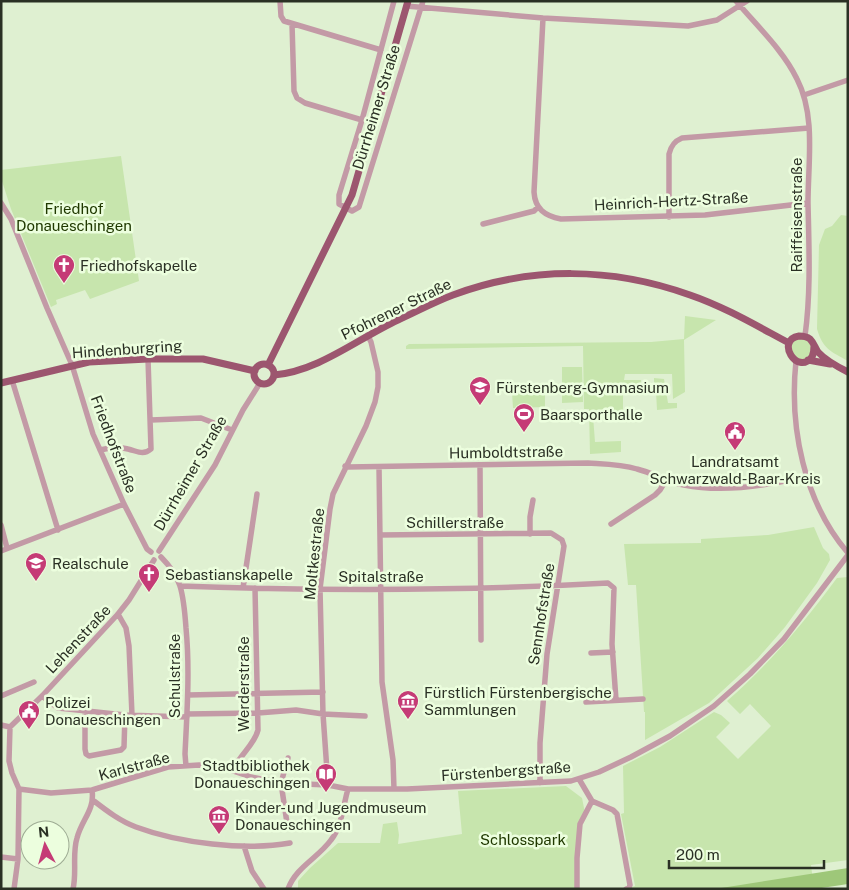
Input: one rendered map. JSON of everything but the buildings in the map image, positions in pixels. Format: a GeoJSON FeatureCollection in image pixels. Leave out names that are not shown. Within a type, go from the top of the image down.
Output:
{"type":"FeatureCollection","features":[{"type":"Feature","properties":{"kind":"main road","name":"Dürrheimer Straße"},"geometry":{"type":"LineString","coordinates":[[268,365],[347,209],[407,4]]}},
{"type":"Feature","properties":{"kind":"main road","name":"Pfohrener Straße"},"geometry":{"type":"LineString","coordinates":[[274,375],[288,374],[304,369],[429,305],[480,286],[530,276],[582,273],[631,278],[657,284],[718,306],[790,343]]}},
{"type":"Feature","properties":{"kind":"main road"},"geometry":{"type":"LineString","coordinates":[[834,365],[808,360],[796,361],[789,355],[790,343],[796,337],[805,336],[812,341],[817,352],[834,365],[848,372]]}},
{"type":"Feature","properties":{"kind":"main road"},"geometry":{"type":"LineString","coordinates":[[808,360],[814,354],[814,346]]}},
{"type":"Feature","properties":{"kind":"main road","name":"Hindenburgring"},"geometry":{"type":"LineString","coordinates":[[1,383],[89,362],[148,359],[203,359],[255,371]]}},
{"type":"Feature","properties":{"kind":"main road"},"geometry":{"type":"LineString","coordinates":[[261,365],[268,365],[274,375],[268,383],[260,383],[256,379],[255,371],[261,365]]}},
{"type":"Feature","properties":{"kind":"street"},"geometry":{"type":"LineString","coordinates":[[280,1],[281,16],[284,21],[381,50]]}},
{"type":"Feature","properties":{"kind":"street","name":"Dürrheimer Straße"},"geometry":{"type":"LineString","coordinates":[[394,1],[362,120],[338,195],[339,204],[352,211],[359,207],[422,4]]}},
{"type":"Feature","properties":{"kind":"street"},"geometry":{"type":"LineString","coordinates":[[407,4],[422,4],[543,18],[688,26],[716,20],[738,4],[747,1]]}},
{"type":"Feature","properties":{"kind":"street","name":"Raiffeisenstraße"},"geometry":{"type":"LineString","coordinates":[[738,4],[784,57],[795,74],[804,94],[809,128],[809,306],[805,336]]}},
{"type":"Feature","properties":{"kind":"street"},"geometry":{"type":"LineString","coordinates":[[483,224],[534,211],[538,208],[534,192],[543,18]]}},
{"type":"Feature","properties":{"kind":"street"},"geometry":{"type":"LineString","coordinates":[[292,24],[294,90],[297,98],[304,103],[362,120]]}},
{"type":"Feature","properties":{"kind":"street"},"geometry":{"type":"LineString","coordinates":[[804,94],[848,80]]}},
{"type":"Feature","properties":{"kind":"street"},"geometry":{"type":"LineString","coordinates":[[669,217],[669,154],[671,146],[677,140],[682,138],[809,128]]}},
{"type":"Feature","properties":{"kind":"street","name":"Heinrich-Hertz-Straße"},"geometry":{"type":"LineString","coordinates":[[538,208],[548,215],[562,219],[669,217],[705,215],[808,202]]}},
{"type":"Feature","properties":{"kind":"street","name":"Friedhofstraße"},"geometry":{"type":"LineString","coordinates":[[1,203],[11,219],[72,365],[93,434],[124,504],[147,549],[151,552]]}},
{"type":"Feature","properties":{"kind":"street","name":"Moltkestraße"},"geometry":{"type":"LineString","coordinates":[[328,785],[323,714],[320,589],[333,494],[366,426],[375,402],[378,372],[368,336]]}},
{"type":"Feature","properties":{"kind":"street"},"geometry":{"type":"LineString","coordinates":[[100,450],[106,448],[128,449],[135,452],[144,452],[149,451],[152,446],[148,359]]}},
{"type":"Feature","properties":{"kind":"street"},"geometry":{"type":"LineString","coordinates":[[796,361],[795,410],[806,476],[826,524],[848,554]]}},
{"type":"Feature","properties":{"kind":"street"},"geometry":{"type":"LineString","coordinates":[[12,380],[58,530]]}},
{"type":"Feature","properties":{"kind":"street","name":"Dürrheimer Straße"},"geometry":{"type":"LineString","coordinates":[[160,554],[214,465],[260,383]]}},
{"type":"Feature","properties":{"kind":"street"},"geometry":{"type":"LineString","coordinates":[[151,420],[201,418],[232,430]]}},
{"type":"Feature","properties":{"kind":"street","name":"Humboldtstraße"},"geometry":{"type":"LineString","coordinates":[[346,466],[348,468],[610,464],[636,468],[666,480],[692,486],[725,488],[761,485],[806,476]]}},
{"type":"Feature","properties":{"kind":"street"},"geometry":{"type":"LineString","coordinates":[[480,465],[481,640]]}},
{"type":"Feature","properties":{"kind":"street"},"geometry":{"type":"LineString","coordinates":[[379,467],[382,682],[392,753],[394,789]]}},
{"type":"Feature","properties":{"kind":"street"},"geometry":{"type":"LineString","coordinates":[[611,524],[655,496],[666,480]]}},
{"type":"Feature","properties":{"kind":"street"},"geometry":{"type":"LineString","coordinates":[[244,588],[256,494]]}},
{"type":"Feature","properties":{"kind":"street"},"geometry":{"type":"LineString","coordinates":[[530,534],[533,500]]}},
{"type":"Feature","properties":{"kind":"street"},"geometry":{"type":"LineString","coordinates":[[1,525],[4,550],[124,504]]}},
{"type":"Feature","properties":{"kind":"street","name":"Schillerstraße"},"geometry":{"type":"LineString","coordinates":[[380,535],[551,534],[562,540]]}},
{"type":"Feature","properties":{"kind":"street","name":"Sennhofstraße"},"geometry":{"type":"LineString","coordinates":[[540,782],[542,704],[547,654],[564,546],[562,540]]}},
{"type":"Feature","properties":{"kind":"street"},"geometry":{"type":"LineString","coordinates":[[160,554],[158,560],[154,560],[151,557],[151,552],[155,550],[160,554],[172,569],[180,586]]}},
{"type":"Feature","properties":{"kind":"street","name":"Fürstenbergstraße"},"geometry":{"type":"LineString","coordinates":[[348,789],[394,789],[571,781],[599,772],[670,736],[714,706],[750,674],[784,639],[848,554]]}},
{"type":"Feature","properties":{"kind":"street","name":"Lehenstraße"},"geometry":{"type":"LineString","coordinates":[[10,727],[42,696],[118,614],[154,560]]}},
{"type":"Feature","properties":{"kind":"street","name":"Spitalstraße"},"geometry":{"type":"LineString","coordinates":[[180,586],[380,590],[608,583],[612,585],[614,591],[613,652]]}},
{"type":"Feature","properties":{"kind":"street","name":"Schulstraße"},"geometry":{"type":"LineString","coordinates":[[180,586],[188,643],[186,766]]}},
{"type":"Feature","properties":{"kind":"street","name":"Werderstraße"},"geometry":{"type":"LineString","coordinates":[[233,771],[236,762],[256,737],[258,730],[255,588]]}},
{"type":"Feature","properties":{"kind":"street"},"geometry":{"type":"LineString","coordinates":[[85,712],[85,749],[89,756],[121,750],[124,747],[128,715],[129,646],[126,628],[118,614]]}},
{"type":"Feature","properties":{"kind":"street"},"geometry":{"type":"LineString","coordinates":[[591,653],[613,652],[616,700]]}},
{"type":"Feature","properties":{"kind":"street"},"geometry":{"type":"LineString","coordinates":[[1,696],[34,682]]}},
{"type":"Feature","properties":{"kind":"street"},"geometry":{"type":"LineString","coordinates":[[188,695],[323,692]]}},
{"type":"Feature","properties":{"kind":"street"},"geometry":{"type":"LineString","coordinates":[[42,696],[58,708],[128,715],[187,716],[296,710],[323,714],[365,716]]}},
{"type":"Feature","properties":{"kind":"street"},"geometry":{"type":"LineString","coordinates":[[586,702],[643,699]]}},
{"type":"Feature","properties":{"kind":"street"},"geometry":{"type":"LineString","coordinates":[[1,724],[10,727],[8,761],[19,789],[18,859],[14,889]]}},
{"type":"Feature","properties":{"kind":"street"},"geometry":{"type":"LineString","coordinates":[[270,825],[287,823],[281,783],[288,758]]}},
{"type":"Feature","properties":{"kind":"street","name":"Karlstraße"},"geometry":{"type":"LineString","coordinates":[[19,789],[51,793],[92,790],[168,767],[200,765],[281,783],[328,785],[348,789]]}},
{"type":"Feature","properties":{"kind":"street"},"geometry":{"type":"LineString","coordinates":[[579,779],[592,801],[618,814],[630,885],[626,889]]}},
{"type":"Feature","properties":{"kind":"street"},"geometry":{"type":"LineString","coordinates":[[288,889],[298,872],[325,848],[335,834],[348,789]]}},
{"type":"Feature","properties":{"kind":"street"},"geometry":{"type":"LineString","coordinates":[[73,889],[76,841],[81,826],[94,801],[92,790]]}},
{"type":"Feature","properties":{"kind":"street"},"geometry":{"type":"LineString","coordinates":[[94,801],[113,815],[135,827],[180,838],[244,846],[269,847],[290,843]]}},
{"type":"Feature","properties":{"kind":"street"},"geometry":{"type":"LineString","coordinates":[[577,889],[580,824],[592,801]]}},
{"type":"Feature","properties":{"kind":"street"},"geometry":{"type":"LineString","coordinates":[[244,846],[252,871],[264,889]]}},
{"type":"Feature","properties":{"kind":"street"},"geometry":{"type":"LineString","coordinates":[[1,857],[18,859]]}},
{"type":"Feature","properties":{"kind":"green space","name":"Friedhof Donaueschingen"},"geometry":{"type":"Polygon","coordinates":[[[121,156],[139,281],[90,299],[85,290],[56,300],[57,304],[51,307],[11,209],[1,178],[1,170],[121,156]]]}},
{"type":"Feature","properties":{"kind":"green space"},"geometry":{"type":"Polygon","coordinates":[[[841,215],[848,216],[848,361],[828,349],[817,329],[819,245],[825,229],[832,226],[841,215]]]}},
{"type":"Feature","properties":{"kind":"green space"},"geometry":{"type":"Polygon","coordinates":[[[685,316],[716,320],[684,340],[685,392],[673,399],[672,374],[625,374],[624,380],[641,380],[641,384],[654,384],[654,378],[664,379],[668,403],[677,403],[677,408],[657,410],[656,391],[631,392],[631,389],[623,390],[623,416],[593,416],[595,442],[621,441],[621,452],[590,454],[589,409],[584,409],[583,346],[406,349],[406,346],[409,344],[651,342],[684,339],[685,316]]]}},
{"type":"Feature","properties":{"kind":"green space"},"geometry":{"type":"Polygon","coordinates":[[[796,339],[807,339],[813,348],[808,358],[801,360],[792,355],[791,344],[796,339]]]}},
{"type":"Feature","properties":{"kind":"green space"},"geometry":{"type":"Polygon","coordinates":[[[562,367],[582,367],[583,402],[562,403],[562,367]]]}},
{"type":"Feature","properties":{"kind":"green space"},"geometry":{"type":"Polygon","coordinates":[[[545,391],[545,407],[513,408],[512,392],[545,391]]]}},
{"type":"Feature","properties":{"kind":"green space"},"geometry":{"type":"Polygon","coordinates":[[[814,527],[823,548],[829,554],[830,560],[817,583],[785,627],[758,658],[709,703],[645,740],[645,712],[636,585],[628,585],[624,544],[701,543],[701,539],[768,535],[814,527]]]}},
{"type":"Feature","properties":{"kind":"green space"},"geometry":{"type":"Polygon","coordinates":[[[848,577],[848,860],[811,865],[814,889],[626,889],[635,886],[621,814],[624,813],[623,766],[660,747],[714,712],[730,723],[716,737],[738,759],[771,726],[750,704],[740,714],[727,701],[785,642],[837,578],[848,577]]]}},
{"type":"Feature","properties":{"kind":"green space","name":"Schlosspark"},"geometry":{"type":"Polygon","coordinates":[[[566,786],[582,798],[585,813],[580,824],[577,889],[298,889],[298,881],[338,843],[380,843],[383,824],[397,822],[398,844],[462,834],[458,791],[566,786]]]}},
{"type":"Feature","properties":{"kind":"shaded area"},"geometry":{"type":"Polygon","coordinates":[[[848,868],[848,884],[815,889],[715,889],[848,868]]]}},
{"type":"Feature","properties":{"kind":"place","name":"Friedhofskapelle"},"geometry":{"type":"Point","coordinates":[64,284]}},
{"type":"Feature","properties":{"kind":"place","name":"Fürstenberg-Gymnasium"},"geometry":{"type":"Point","coordinates":[480,406]}},
{"type":"Feature","properties":{"kind":"place","name":"Baarsporthalle"},"geometry":{"type":"Point","coordinates":[524,433]}},
{"type":"Feature","properties":{"kind":"place","name":"Landratsamt Schwarzwald-Baar-Kreis"},"geometry":{"type":"Point","coordinates":[735,451]}},
{"type":"Feature","properties":{"kind":"place","name":"Realschule"},"geometry":{"type":"Point","coordinates":[36,582]}},
{"type":"Feature","properties":{"kind":"place","name":"Sebastianskapelle"},"geometry":{"type":"Point","coordinates":[149,593]}},
{"type":"Feature","properties":{"kind":"place","name":"Fürstlich Fürstenbergische Sammlungen"},"geometry":{"type":"Point","coordinates":[408,720]}},
{"type":"Feature","properties":{"kind":"place","name":"Polizei Donaueschingen"},"geometry":{"type":"Point","coordinates":[29,730]}},
{"type":"Feature","properties":{"kind":"place","name":"Stadtbibliothek Donaueschingen"},"geometry":{"type":"Point","coordinates":[326,793]}},
{"type":"Feature","properties":{"kind":"place","name":"Kinder- und Jugendmuseum Donaueschingen"},"geometry":{"type":"Point","coordinates":[219,835]}}]}
